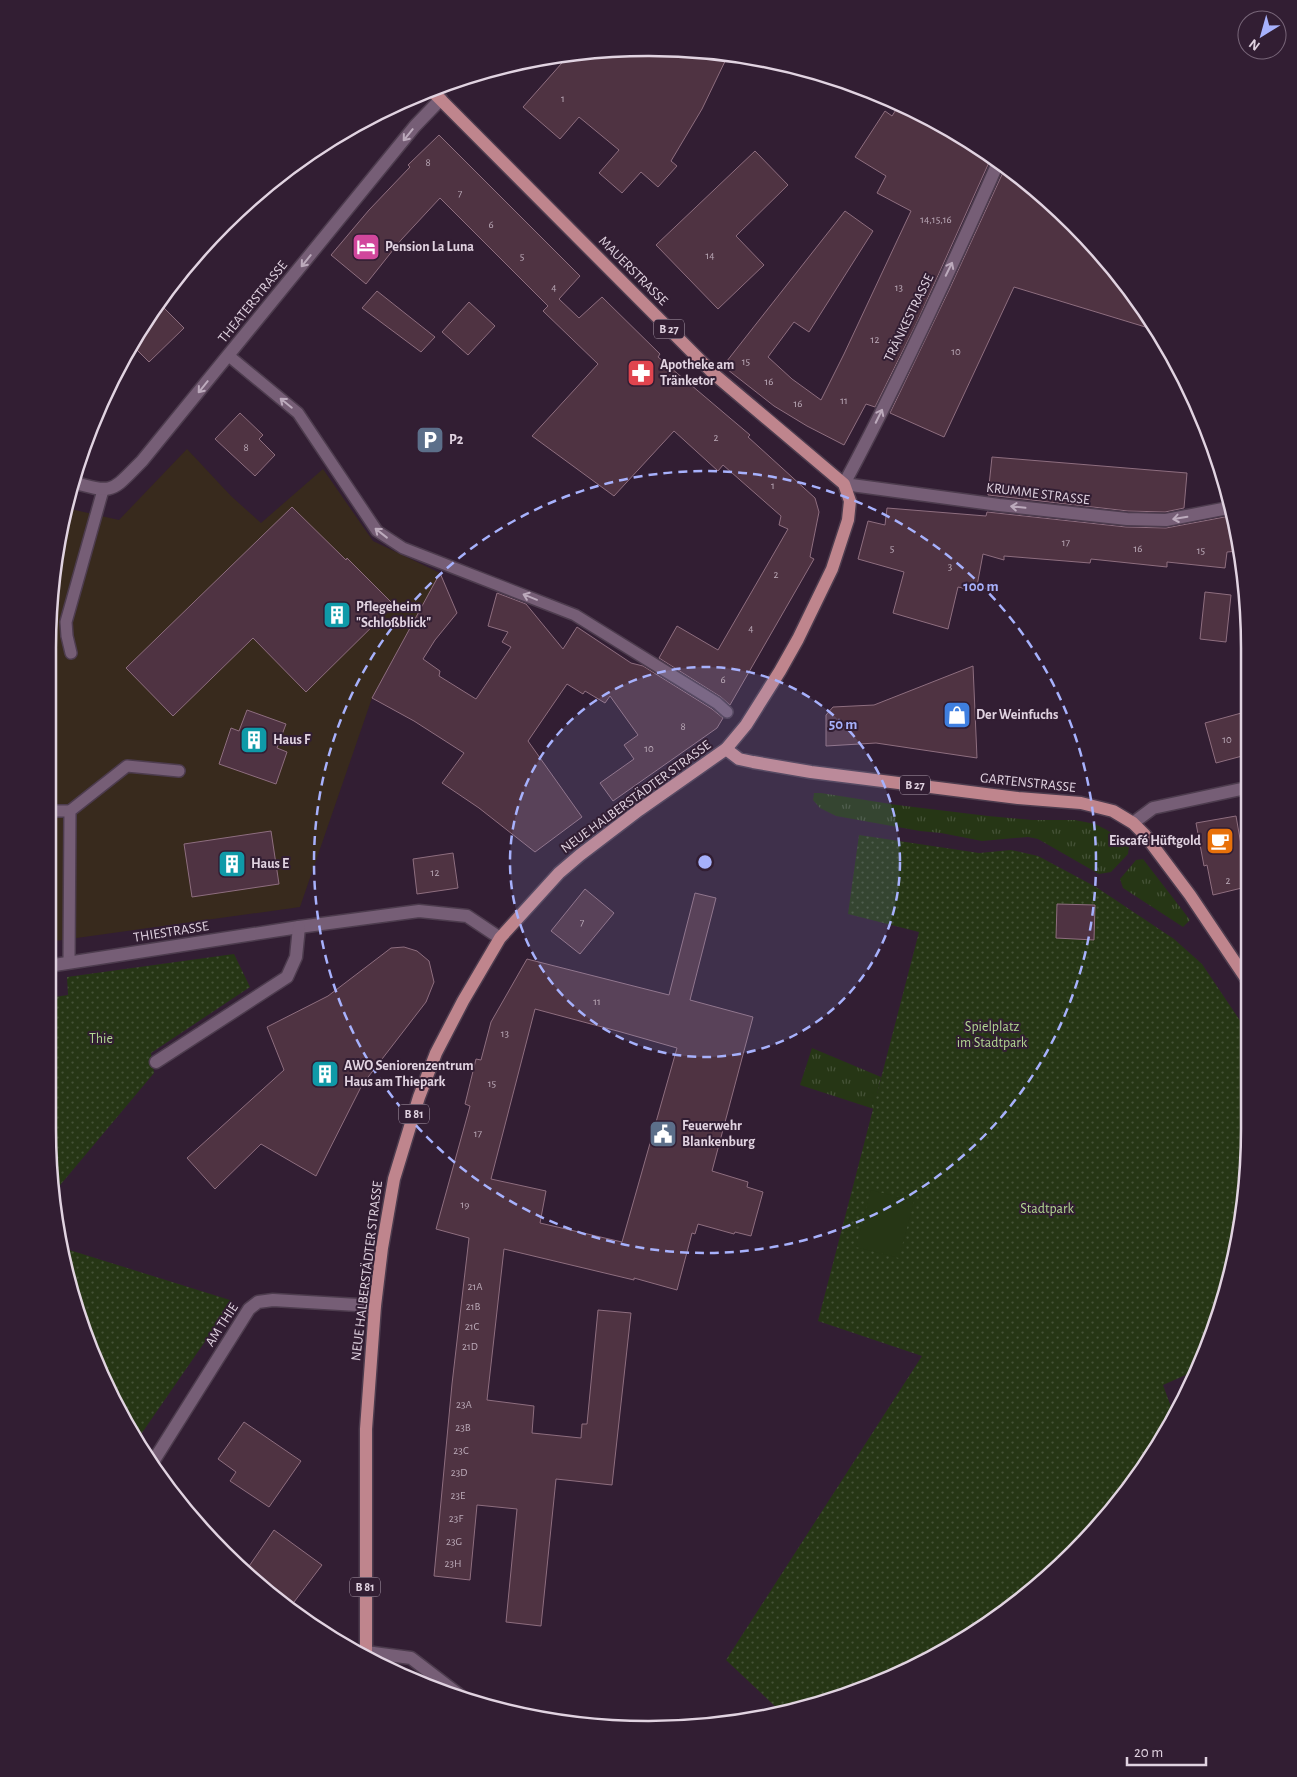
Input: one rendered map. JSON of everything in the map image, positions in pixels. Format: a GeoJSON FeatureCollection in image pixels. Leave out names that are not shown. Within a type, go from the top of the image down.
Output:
{"type":"FeatureCollection","features":[{"type":"Feature","properties":{"kind":"main road","name":"MAUERSTRASSE"},"geometry":{"type":"LineString","coordinates":[[437,95],[714,375],[844,484]]}},
{"type":"Feature","properties":{"kind":"main road","name":"NEUE HALBERSTÄDTER STRASSE"},"geometry":{"type":"LineString","coordinates":[[366,1649],[366,1429],[375,1306],[382,1248],[394,1179],[419,1097],[436,1053],[500,938],[559,873],[639,810],[726,749],[746,725],[798,639],[832,569],[848,520],[850,501],[844,484]]}},
{"type":"Feature","properties":{"kind":"main road","name":"GARTENSTRASSE"},"geometry":{"type":"LineString","coordinates":[[726,749],[740,758],[753,762],[811,772],[1018,798],[1081,803],[1113,811],[1133,823],[1145,835],[1241,971]]}},
{"type":"Feature","properties":{"kind":"street","name":"THEATERSTRASSE"},"geometry":{"type":"LineString","coordinates":[[104,490],[112,489],[142,462],[415,126],[436,96]]}},
{"type":"Feature","properties":{"kind":"street","name":"TRÄNKESTRASSE"},"geometry":{"type":"LineString","coordinates":[[844,484],[876,423],[995,169]]}},
{"type":"Feature","properties":{"kind":"street"},"geometry":{"type":"LineString","coordinates":[[80,484],[104,490]]}},
{"type":"Feature","properties":{"kind":"street","name":"KRUMME STRASSE"},"geometry":{"type":"LineString","coordinates":[[844,484],[999,505],[1127,519],[1166,520],[1224,509]]}},
{"type":"Feature","properties":{"kind":"street"},"geometry":{"type":"LineString","coordinates":[[1133,823],[1153,808],[1241,789]]}},
{"type":"Feature","properties":{"kind":"street","name":"THIESTRASSE"},"geometry":{"type":"LineString","coordinates":[[56,964],[299,927],[419,911],[467,916],[500,938]]}},
{"type":"Feature","properties":{"kind":"street"},"geometry":{"type":"LineString","coordinates":[[156,1062],[287,977],[296,957],[299,927]]}},
{"type":"Feature","properties":{"kind":"street","name":"AM THIE"},"geometry":{"type":"LineString","coordinates":[[156,1457],[248,1309],[258,1302],[273,1300],[375,1306]]}},
{"type":"Feature","properties":{"kind":"street"},"geometry":{"type":"LineString","coordinates":[[377,1654],[411,1658],[444,1684]]}},
{"type":"Feature","properties":{"kind":"lane"},"geometry":{"type":"LineString","coordinates":[[229,356],[298,413],[377,531],[403,548],[575,615],[717,703],[727,712]]}},
{"type":"Feature","properties":{"kind":"lane"},"geometry":{"type":"LineString","coordinates":[[71,653],[66,622],[104,490]]}},
{"type":"Feature","properties":{"kind":"lane"},"geometry":{"type":"LineString","coordinates":[[56,811],[70,811],[128,766],[178,771]]}},
{"type":"Feature","properties":{"kind":"lane"},"geometry":{"type":"LineString","coordinates":[[69,962],[70,811]]}},
{"type":"Feature","properties":{"kind":"shaded area"},"geometry":{"type":"Polygon","coordinates":[[[187,449],[231,496],[261,523],[323,469],[373,541],[440,573],[372,698],[300,907],[56,941],[56,648],[61,571],[73,510],[119,520],[187,449]]]}},
{"type":"Feature","properties":{"kind":"green space"},"geometry":{"type":"Polygon","coordinates":[[[814,793],[988,816],[1032,820],[1075,820],[1095,824],[1107,830],[1129,846],[1128,854],[1111,872],[1099,874],[1038,839],[1028,837],[982,841],[836,816],[820,808],[813,800],[814,793]]]}},
{"type":"Feature","properties":{"kind":"green space","name":"Stadtpark"},"geometry":{"type":"Polygon","coordinates":[[[859,835],[979,853],[1011,850],[1038,856],[1096,887],[1174,939],[1202,964],[1241,1022],[1241,1128],[1236,1206],[1221,1282],[1196,1355],[1187,1374],[1163,1385],[1171,1407],[1141,1458],[1094,1519],[1039,1574],[978,1621],[945,1641],[875,1676],[802,1701],[775,1707],[726,1660],[922,1356],[818,1321],[919,932],[848,914],[859,835]]]}},
{"type":"Feature","properties":{"kind":"green space"},"geometry":{"type":"Polygon","coordinates":[[[1143,859],[1190,920],[1183,927],[1123,888],[1120,879],[1136,860],[1143,859]]]}},
{"type":"Feature","properties":{"kind":"green space","name":"Thie"},"geometry":{"type":"Polygon","coordinates":[[[234,954],[250,987],[151,1053],[154,1073],[59,1186],[56,1128],[56,997],[68,995],[67,977],[234,954]]]}},
{"type":"Feature","properties":{"kind":"green space"},"geometry":{"type":"Polygon","coordinates":[[[812,1048],[881,1077],[874,1109],[800,1085],[812,1048]]]}},
{"type":"Feature","properties":{"kind":"green space"},"geometry":{"type":"Polygon","coordinates":[[[871,1190],[914,1201],[899,1258],[856,1247],[871,1190]]]}},
{"type":"Feature","properties":{"kind":"green space"},"geometry":{"type":"Polygon","coordinates":[[[69,1250],[233,1301],[141,1434],[117,1390],[101,1355],[76,1282],[69,1250]]]}},
{"type":"Feature","properties":{"kind":"building"},"geometry":{"type":"Polygon","coordinates":[[[648,56],[725,61],[702,109],[671,161],[677,166],[658,187],[641,172],[622,193],[599,173],[619,150],[579,117],[560,139],[523,107],[562,63],[648,56]]]}},
{"type":"Feature","properties":{"kind":"building"},"geometry":{"type":"Polygon","coordinates":[[[896,110],[910,117],[945,136],[988,164],[917,322],[875,407],[866,404],[844,445],[774,406],[723,366],[845,211],[873,231],[809,332],[794,322],[768,357],[792,379],[821,400],[911,211],[877,193],[886,176],[855,157],[885,111],[892,116],[896,110]]]}},
{"type":"Feature","properties":{"kind":"building"},"geometry":{"type":"Polygon","coordinates":[[[439,135],[580,276],[559,299],[579,318],[602,297],[660,354],[658,357],[750,435],[748,437],[815,498],[819,512],[810,557],[814,559],[730,705],[721,697],[659,658],[677,626],[718,650],[788,529],[779,525],[781,516],[723,465],[718,471],[674,431],[614,496],[532,436],[598,364],[543,311],[548,306],[440,198],[401,240],[366,284],[331,255],[369,210],[410,167],[408,165],[439,135]]]}},
{"type":"Feature","properties":{"kind":"building"},"geometry":{"type":"Polygon","coordinates":[[[755,151],[788,185],[736,236],[764,265],[718,309],[656,245],[755,151]]]}},
{"type":"Feature","properties":{"kind":"building"},"geometry":{"type":"Polygon","coordinates":[[[1002,174],[1039,203],[1094,258],[1146,327],[1014,287],[944,437],[890,413],[1002,174]]]}},
{"type":"Feature","properties":{"kind":"building"},"geometry":{"type":"Polygon","coordinates":[[[377,291],[435,337],[421,352],[362,308],[377,291]]]}},
{"type":"Feature","properties":{"kind":"building"},"geometry":{"type":"Polygon","coordinates":[[[469,302],[495,326],[468,355],[442,332],[469,302]]]}},
{"type":"Feature","properties":{"kind":"building"},"geometry":{"type":"Polygon","coordinates":[[[164,308],[184,328],[149,362],[137,350],[164,308]]]}},
{"type":"Feature","properties":{"kind":"building"},"geometry":{"type":"Polygon","coordinates":[[[240,413],[263,435],[259,439],[275,455],[255,476],[215,439],[240,413]]]}},
{"type":"Feature","properties":{"kind":"building"},"geometry":{"type":"Polygon","coordinates":[[[992,457],[1187,473],[1184,508],[1165,512],[1128,511],[988,495],[992,457]]]}},
{"type":"Feature","properties":{"kind":"building","name":"Pflegeheim \"Schloßblick\""},"geometry":{"type":"Polygon","coordinates":[[[292,507],[394,605],[306,692],[253,638],[173,716],[126,668],[292,507]]]}},
{"type":"Feature","properties":{"kind":"building"},"geometry":{"type":"Polygon","coordinates":[[[887,508],[986,516],[987,512],[1126,527],[1166,528],[1226,517],[1232,552],[1227,552],[1225,568],[1167,562],[1167,567],[1091,559],[1090,563],[1004,556],[1004,560],[983,554],[976,591],[958,587],[948,629],[893,613],[904,572],[858,559],[868,521],[885,525],[887,508]]]}},
{"type":"Feature","properties":{"kind":"building"},"geometry":{"type":"Polygon","coordinates":[[[440,573],[457,613],[435,640],[423,659],[440,671],[439,676],[476,699],[511,647],[502,642],[508,632],[488,626],[497,593],[526,604],[563,649],[577,627],[631,663],[643,666],[712,709],[723,718],[717,728],[613,801],[600,783],[634,759],[624,745],[638,735],[610,696],[605,703],[585,691],[583,694],[567,684],[528,741],[582,817],[535,852],[479,808],[442,783],[464,753],[414,721],[372,698],[440,573]]]}},
{"type":"Feature","properties":{"kind":"building"},"geometry":{"type":"Polygon","coordinates":[[[1205,592],[1231,595],[1226,642],[1200,639],[1205,592]]]}},
{"type":"Feature","properties":{"kind":"building"},"geometry":{"type":"Polygon","coordinates":[[[973,666],[977,758],[876,743],[826,746],[826,715],[833,707],[874,705],[973,666]]]}},
{"type":"Feature","properties":{"kind":"building","name":"Haus F"},"geometry":{"type":"Polygon","coordinates":[[[247,710],[286,724],[277,748],[287,752],[276,784],[219,764],[231,728],[239,731],[247,710]]]}},
{"type":"Feature","properties":{"kind":"building"},"geometry":{"type":"Polygon","coordinates":[[[1241,713],[1241,756],[1216,763],[1205,723],[1241,713]]]}},
{"type":"Feature","properties":{"kind":"building"},"geometry":{"type":"Polygon","coordinates":[[[1236,816],[1241,844],[1241,888],[1213,895],[1207,865],[1204,866],[1196,823],[1236,816]]]}},
{"type":"Feature","properties":{"kind":"building","name":"Haus E"},"geometry":{"type":"Polygon","coordinates":[[[271,831],[279,884],[192,897],[184,844],[271,831]]]}},
{"type":"Feature","properties":{"kind":"building"},"geometry":{"type":"Polygon","coordinates":[[[453,853],[458,888],[417,894],[413,859],[453,853]]]}},
{"type":"Feature","properties":{"kind":"building"},"geometry":{"type":"Polygon","coordinates":[[[585,889],[614,913],[580,954],[551,931],[585,889]]]}},
{"type":"Feature","properties":{"kind":"building"},"geometry":{"type":"Polygon","coordinates":[[[695,893],[716,898],[690,1000],[753,1017],[712,1171],[748,1182],[747,1187],[763,1192],[751,1236],[735,1232],[734,1234],[698,1224],[695,1234],[692,1233],[677,1290],[634,1278],[634,1280],[504,1249],[487,1400],[534,1406],[532,1433],[581,1438],[582,1424],[587,1424],[598,1310],[631,1313],[612,1485],[556,1479],[541,1626],[506,1622],[517,1509],[477,1505],[470,1580],[434,1576],[452,1384],[469,1238],[436,1229],[470,1106],[465,1104],[476,1059],[481,1060],[491,1022],[527,959],[669,995],[695,893]],[[535,1009],[491,1179],[546,1191],[540,1223],[622,1242],[677,1048],[535,1009]]]}},
{"type":"Feature","properties":{"kind":"building"},"geometry":{"type":"Polygon","coordinates":[[[1057,904],[1095,905],[1094,940],[1056,938],[1057,904]]]}},
{"type":"Feature","properties":{"kind":"building","name":"AWO Seniorenzentrum Haus am Thiepark"},"geometry":{"type":"Polygon","coordinates":[[[404,947],[417,951],[429,961],[434,982],[426,1002],[362,1085],[316,1176],[261,1144],[215,1189],[187,1158],[284,1070],[267,1027],[328,996],[391,948],[404,947]]]}},
{"type":"Feature","properties":{"kind":"building"},"geometry":{"type":"Polygon","coordinates":[[[244,1422],[301,1461],[269,1507],[230,1481],[236,1472],[218,1459],[244,1422]]]}},
{"type":"Feature","properties":{"kind":"building"},"geometry":{"type":"Polygon","coordinates":[[[274,1530],[322,1565],[294,1602],[249,1566],[274,1530]]]}},
{"type":"Feature","properties":{"kind":"place","name":"Pension La Luna"},"geometry":{"type":"Point","coordinates":[366,247]}},
{"type":"Feature","properties":{"kind":"place","name":"Apotheke am Tränketor"},"geometry":{"type":"Point","coordinates":[641,373]}},
{"type":"Feature","properties":{"kind":"place","name":"P2"},"geometry":{"type":"Point","coordinates":[430,440]}},
{"type":"Feature","properties":{"kind":"place","name":"Pflegeheim \"Schloßblick\""},"geometry":{"type":"Point","coordinates":[337,615]}},
{"type":"Feature","properties":{"kind":"place","name":"Der Weinfuchs"},"geometry":{"type":"Point","coordinates":[957,715]}},
{"type":"Feature","properties":{"kind":"place","name":"Haus F"},"geometry":{"type":"Point","coordinates":[254,740]}},
{"type":"Feature","properties":{"kind":"place","name":"Eiscafé Hüftgold"},"geometry":{"type":"Point","coordinates":[1220,841]}},
{"type":"Feature","properties":{"kind":"place","name":"Haus E"},"geometry":{"type":"Point","coordinates":[232,864]}},
{"type":"Feature","properties":{"kind":"place","name":"AWO Seniorenzentrum Haus am Thiepark"},"geometry":{"type":"Point","coordinates":[325,1074]}},
{"type":"Feature","properties":{"kind":"place","name":"Feuerwehr Blankenburg"},"geometry":{"type":"Point","coordinates":[663,1134]}},
{"type":"Feature","properties":{"kind":"park label","name":"Spielplatz im Stadtpark"},"geometry":{"type":"Point","coordinates":[992,1036]}}]}
